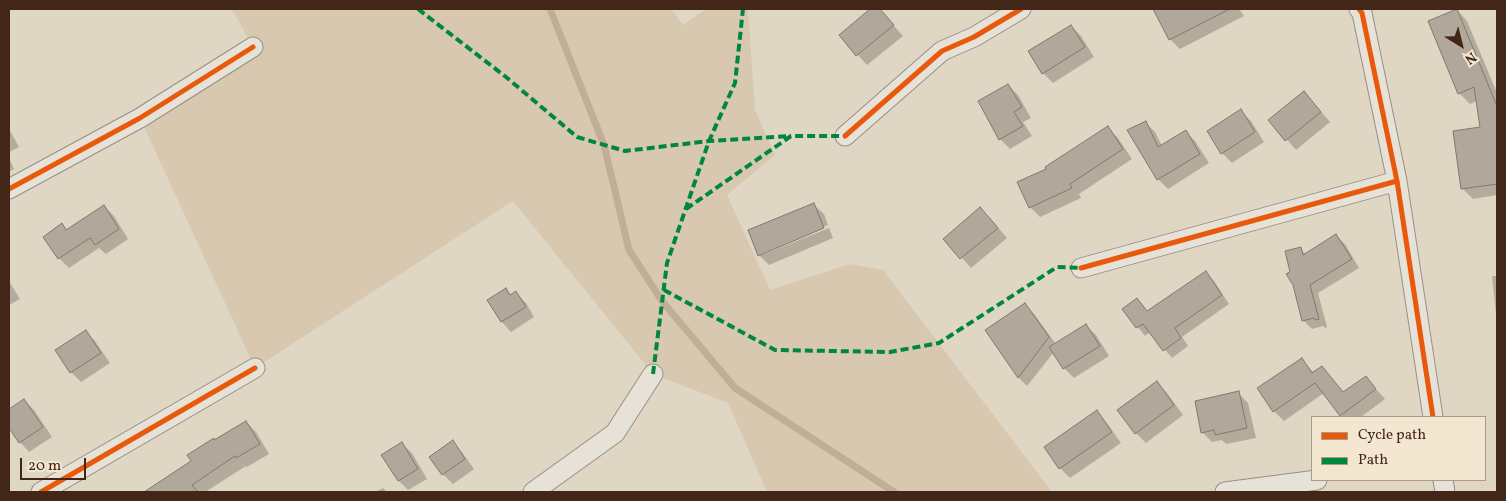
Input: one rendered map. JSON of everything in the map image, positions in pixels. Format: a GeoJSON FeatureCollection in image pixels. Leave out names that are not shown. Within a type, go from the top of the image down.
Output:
{"type":"FeatureCollection","features":[{"type":"Feature","properties":{"kind":"street"},"geometry":{"type":"LineString","coordinates":[[844,136],[942,51],[974,37],[1021,9]]}},
{"type":"Feature","properties":{"kind":"street"},"geometry":{"type":"LineString","coordinates":[[1364,10],[1397,181],[1433,416]]}},
{"type":"Feature","properties":{"kind":"street"},"geometry":{"type":"LineString","coordinates":[[9,189],[140,118],[253,47]]}},
{"type":"Feature","properties":{"kind":"street"},"geometry":{"type":"LineString","coordinates":[[1081,268],[1397,181]]}},
{"type":"Feature","properties":{"kind":"street"},"geometry":{"type":"LineString","coordinates":[[41,492],[255,368]]}},
{"type":"Feature","properties":{"kind":"street"},"geometry":{"type":"LineString","coordinates":[[533,492],[615,433],[653,374]]}},
{"type":"Feature","properties":{"kind":"street"},"geometry":{"type":"LineString","coordinates":[[1225,492],[1311,481]]}},
{"type":"Feature","properties":{"kind":"shaded area"},"geometry":{"type":"Polygon","coordinates":[[[232,9],[671,9],[683,25],[706,9],[748,9],[755,110],[775,155],[727,195],[770,290],[850,264],[883,270],[1052,492],[767,492],[728,403],[653,374],[513,201],[255,368],[140,118],[253,47],[232,9]]]}},
{"type":"Feature","properties":{"kind":"building"},"geometry":{"type":"Polygon","coordinates":[[[870,9],[880,9],[894,25],[856,56],[839,35],[870,9]]]}},
{"type":"Feature","properties":{"kind":"building"},"geometry":{"type":"Polygon","coordinates":[[[1153,9],[1230,9],[1169,40],[1153,9]]]}},
{"type":"Feature","properties":{"kind":"building"},"geometry":{"type":"Polygon","coordinates":[[[1457,9],[1497,106],[1497,184],[1461,189],[1453,131],[1480,127],[1474,87],[1458,94],[1428,21],[1457,9]]]}},
{"type":"Feature","properties":{"kind":"building"},"geometry":{"type":"Polygon","coordinates":[[[1071,25],[1085,47],[1042,74],[1028,51],[1071,25]]]}},
{"type":"Feature","properties":{"kind":"building"},"geometry":{"type":"Polygon","coordinates":[[[1008,84],[1022,107],[1014,112],[1023,126],[999,140],[978,101],[1008,84]]]}},
{"type":"Feature","properties":{"kind":"building"},"geometry":{"type":"Polygon","coordinates":[[[1304,91],[1321,112],[1285,141],[1268,120],[1304,91]]]}},
{"type":"Feature","properties":{"kind":"building"},"geometry":{"type":"Polygon","coordinates":[[[1241,109],[1255,132],[1221,154],[1207,131],[1241,109]]]}},
{"type":"Feature","properties":{"kind":"building"},"geometry":{"type":"Polygon","coordinates":[[[1146,121],[1158,147],[1186,130],[1200,154],[1157,180],[1127,130],[1146,121]]]}},
{"type":"Feature","properties":{"kind":"building"},"geometry":{"type":"Polygon","coordinates":[[[1108,126],[1123,149],[1070,184],[1072,188],[1029,208],[1017,182],[1046,169],[1045,167],[1108,126]]]}},
{"type":"Feature","properties":{"kind":"building"},"geometry":{"type":"Polygon","coordinates":[[[814,203],[824,228],[758,256],[748,230],[814,203]]]}},
{"type":"Feature","properties":{"kind":"building"},"geometry":{"type":"Polygon","coordinates":[[[104,205],[119,229],[95,245],[90,238],[58,259],[43,237],[62,223],[66,230],[104,205]]]}},
{"type":"Feature","properties":{"kind":"building"},"geometry":{"type":"Polygon","coordinates":[[[980,207],[998,228],[960,259],[943,239],[980,207]]]}},
{"type":"Feature","properties":{"kind":"building"},"geometry":{"type":"Polygon","coordinates":[[[1336,234],[1352,259],[1310,285],[1319,319],[1316,320],[1314,318],[1302,321],[1293,285],[1286,274],[1290,272],[1285,251],[1301,247],[1303,255],[1336,234]]]}},
{"type":"Feature","properties":{"kind":"building"},"geometry":{"type":"Polygon","coordinates":[[[1206,271],[1222,295],[1175,328],[1181,338],[1163,351],[1143,324],[1136,328],[1122,309],[1137,298],[1147,311],[1206,271]]]}},
{"type":"Feature","properties":{"kind":"building"},"geometry":{"type":"Polygon","coordinates":[[[506,288],[510,295],[516,291],[526,307],[501,322],[487,300],[506,288]]]}},
{"type":"Feature","properties":{"kind":"building"},"geometry":{"type":"Polygon","coordinates":[[[1025,303],[1049,337],[1018,378],[985,330],[1025,303]]]}},
{"type":"Feature","properties":{"kind":"building"},"geometry":{"type":"Polygon","coordinates":[[[1086,324],[1100,346],[1063,369],[1049,347],[1086,324]]]}},
{"type":"Feature","properties":{"kind":"building"},"geometry":{"type":"Polygon","coordinates":[[[86,330],[101,353],[70,373],[55,350],[86,330]]]}},
{"type":"Feature","properties":{"kind":"building"},"geometry":{"type":"Polygon","coordinates":[[[1302,358],[1312,373],[1322,366],[1343,392],[1366,376],[1376,389],[1340,416],[1315,383],[1273,412],[1257,388],[1302,358]]]}},
{"type":"Feature","properties":{"kind":"building"},"geometry":{"type":"Polygon","coordinates":[[[1157,381],[1174,405],[1135,434],[1117,410],[1157,381]]]}},
{"type":"Feature","properties":{"kind":"building"},"geometry":{"type":"Polygon","coordinates":[[[1239,391],[1247,428],[1215,435],[1214,430],[1201,433],[1195,401],[1239,391]]]}},
{"type":"Feature","properties":{"kind":"building"},"geometry":{"type":"Polygon","coordinates":[[[24,399],[43,427],[19,443],[9,428],[9,409],[24,399]]]}},
{"type":"Feature","properties":{"kind":"building"},"geometry":{"type":"Polygon","coordinates":[[[1097,410],[1112,432],[1059,469],[1044,447],[1097,410]]]}},
{"type":"Feature","properties":{"kind":"building"},"geometry":{"type":"Polygon","coordinates":[[[246,421],[260,444],[236,458],[235,456],[192,485],[198,492],[144,492],[191,461],[187,455],[246,421]]]}},
{"type":"Feature","properties":{"kind":"building"},"geometry":{"type":"Polygon","coordinates":[[[453,440],[465,459],[442,475],[429,457],[453,440]]]}},
{"type":"Feature","properties":{"kind":"building"},"geometry":{"type":"Polygon","coordinates":[[[402,442],[418,469],[398,481],[381,455],[402,442]]]}},
{"type":"Feature","properties":{"kind":"waterway"},"geometry":{"type":"LineString","coordinates":[[550,9],[604,145],[629,250],[662,301],[735,388],[894,492]]}},
{"type":"Feature","properties":{"kind":"marked path"},"geometry":{"type":"LineString","coordinates":[[418,9],[506,77],[577,137],[625,151],[709,141],[791,136]]}},
{"type":"Feature","properties":{"kind":"marked path"},"geometry":{"type":"LineString","coordinates":[[653,374],[667,263],[709,141],[735,83],[743,9]]}},
{"type":"Feature","properties":{"kind":"marked path"},"geometry":{"type":"LineString","coordinates":[[686,209],[791,136],[845,136]]}},
{"type":"Feature","properties":{"kind":"marked path"},"geometry":{"type":"LineString","coordinates":[[664,290],[775,350],[890,352],[939,343],[1057,267],[1081,268]]}},
{"type":"Feature","properties":{"kind":"cycle path"},"geometry":{"type":"LineString","coordinates":[[845,136],[942,51],[974,37],[1021,9]]}},
{"type":"Feature","properties":{"kind":"cycle path"},"geometry":{"type":"LineString","coordinates":[[1359,9],[1362,13],[1397,181],[1433,416]]}},
{"type":"Feature","properties":{"kind":"cycle path"},"geometry":{"type":"LineString","coordinates":[[9,189],[140,118],[253,47]]}},
{"type":"Feature","properties":{"kind":"cycle path"},"geometry":{"type":"LineString","coordinates":[[1081,268],[1397,181]]}},
{"type":"Feature","properties":{"kind":"cycle path"},"geometry":{"type":"LineString","coordinates":[[41,492],[255,368]]}}]}
